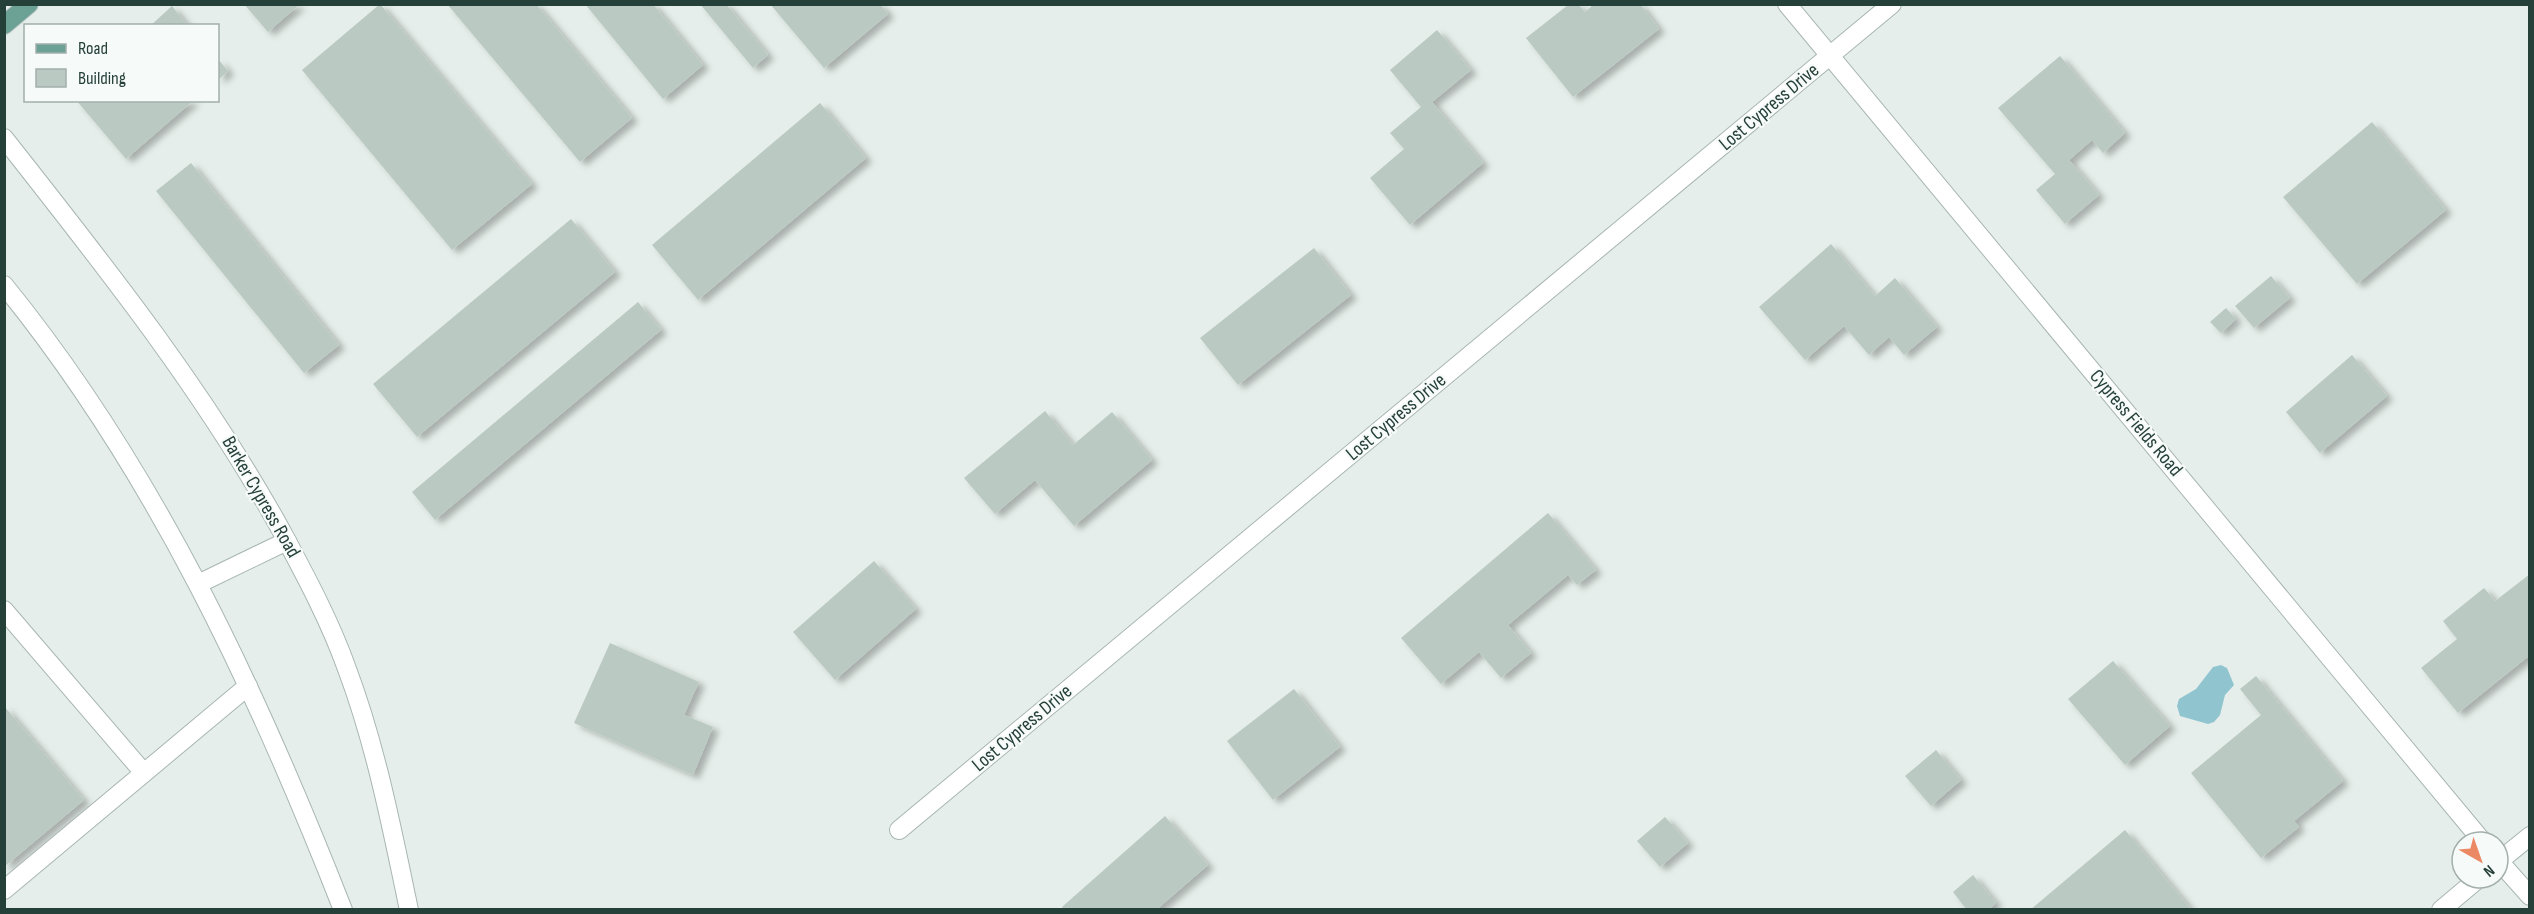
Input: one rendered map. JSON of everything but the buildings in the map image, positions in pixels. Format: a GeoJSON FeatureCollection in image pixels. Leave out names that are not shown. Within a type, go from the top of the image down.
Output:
{"type":"FeatureCollection","features":[{"type":"Feature","properties":{"kind":"main road"},"geometry":{"type":"LineString","coordinates":[[4,25],[29,4]]}},
{"type":"Feature","properties":{"kind":"street","name":"Cypress Fields Road"},"geometry":{"type":"LineString","coordinates":[[1787,4],[2473,830]]}},
{"type":"Feature","properties":{"kind":"street","name":"Lost Cypress Drive"},"geometry":{"type":"LineString","coordinates":[[899,830],[1892,4]]}},
{"type":"Feature","properties":{"kind":"street","name":"Barker Cypress Road"},"geometry":{"type":"LineString","coordinates":[[4,138],[110,270],[198,393],[253,478],[308,580],[347,668],[373,751],[409,909]]}},
{"type":"Feature","properties":{"kind":"street"},"geometry":{"type":"LineString","coordinates":[[4,285],[81,390],[148,492],[198,584],[270,732],[343,909]]}},
{"type":"Feature","properties":{"kind":"street"},"geometry":{"type":"LineString","coordinates":[[198,584],[287,541]]}},
{"type":"Feature","properties":{"kind":"street"},"geometry":{"type":"LineString","coordinates":[[4,610],[144,773]]}},
{"type":"Feature","properties":{"kind":"street"},"geometry":{"type":"LineString","coordinates":[[4,890],[248,686]]}},
{"type":"Feature","properties":{"kind":"street"},"geometry":{"type":"LineString","coordinates":[[2510,851],[2529,836]]}},
{"type":"Feature","properties":{"kind":"street"},"geometry":{"type":"LineString","coordinates":[[2510,875],[2529,896]]}},
{"type":"Feature","properties":{"kind":"street"},"geometry":{"type":"LineString","coordinates":[[2441,909],[2464,890]]}},
{"type":"Feature","properties":{"kind":"water"},"geometry":{"type":"Polygon","coordinates":[[[2221,665],[2227,668],[2234,685],[2225,695],[2220,715],[2214,722],[2208,724],[2180,716],[2177,706],[2179,699],[2196,689],[2213,667],[2221,665]]]}}]}
